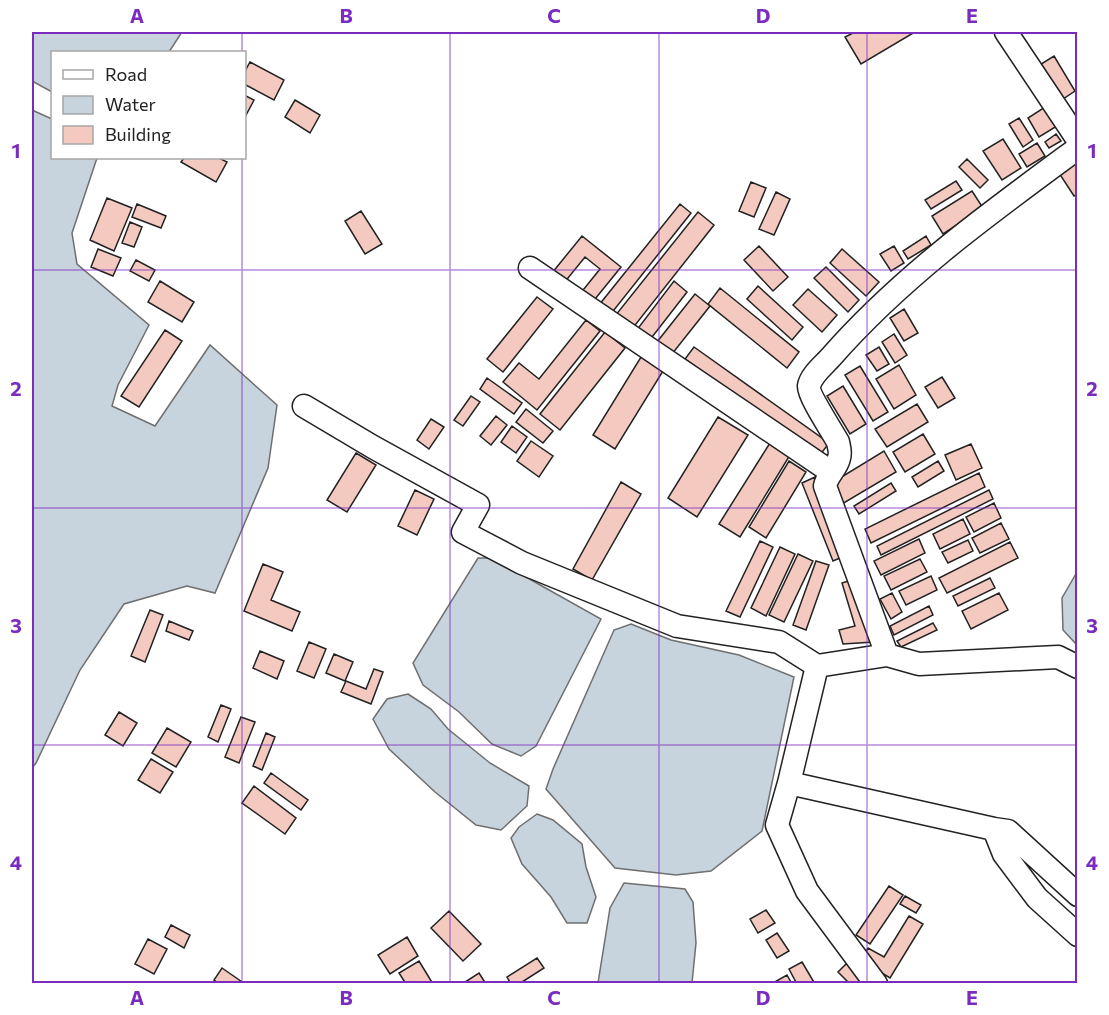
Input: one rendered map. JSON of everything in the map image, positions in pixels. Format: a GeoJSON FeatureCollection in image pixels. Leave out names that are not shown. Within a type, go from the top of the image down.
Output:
{"type":"FeatureCollection","features":[{"type":"Feature","properties":{"kind":"street"},"geometry":{"type":"LineString","coordinates":[[1006,32],[1077,140]]}},
{"type":"Feature","properties":{"kind":"street"},"geometry":{"type":"LineString","coordinates":[[886,655],[825,486],[826,479],[839,459],[840,451],[838,442],[809,392],[811,380],[850,335],[902,286],[971,227],[1077,148]]}},
{"type":"Feature","properties":{"kind":"street"},"geometry":{"type":"LineString","coordinates":[[530,268],[831,472]]}},
{"type":"Feature","properties":{"kind":"street"},"geometry":{"type":"LineString","coordinates":[[304,406],[478,505],[463,532],[522,563],[677,626],[779,642],[817,666],[886,655],[919,663],[1058,657],[1077,667]]}},
{"type":"Feature","properties":{"kind":"street"},"geometry":{"type":"LineString","coordinates":[[817,666],[777,825],[807,891],[876,984]]}},
{"type":"Feature","properties":{"kind":"street"},"geometry":{"type":"LineString","coordinates":[[789,783],[1008,831],[1077,895]]}},
{"type":"Feature","properties":{"kind":"street"},"geometry":{"type":"LineString","coordinates":[[994,829],[1004,854],[1037,898],[1077,935]]}},
{"type":"Feature","properties":{"kind":"water"},"geometry":{"type":"Polygon","coordinates":[[[32,32],[182,32],[170,51],[51,51],[51,91],[32,81],[32,32]]]}},
{"type":"Feature","properties":{"kind":"water"},"geometry":{"type":"Polygon","coordinates":[[[32,110],[51,119],[51,159],[97,159],[72,233],[77,264],[149,325],[118,385],[112,406],[155,426],[210,345],[277,405],[268,468],[215,593],[187,586],[124,604],[80,670],[32,768],[32,110]]]}},
{"type":"Feature","properties":{"kind":"water"},"geometry":{"type":"Polygon","coordinates":[[[478,558],[495,558],[601,619],[536,746],[521,756],[492,744],[459,712],[423,685],[413,663],[478,558]]]}},
{"type":"Feature","properties":{"kind":"water"},"geometry":{"type":"Polygon","coordinates":[[[1077,572],[1077,645],[1063,630],[1062,598],[1077,572]]]}},
{"type":"Feature","properties":{"kind":"water"},"geometry":{"type":"Polygon","coordinates":[[[631,624],[671,640],[739,655],[794,677],[762,831],[711,871],[676,875],[615,868],[546,789],[614,630],[631,624]]]}},
{"type":"Feature","properties":{"kind":"water"},"geometry":{"type":"Polygon","coordinates":[[[408,694],[431,709],[448,729],[490,763],[529,786],[527,806],[501,830],[476,825],[435,792],[389,749],[373,719],[387,699],[408,694]]]}},
{"type":"Feature","properties":{"kind":"water"},"geometry":{"type":"Polygon","coordinates":[[[537,814],[553,820],[582,844],[586,867],[596,897],[587,923],[567,923],[551,897],[522,864],[511,838],[519,827],[537,814]]]}},
{"type":"Feature","properties":{"kind":"water"},"geometry":{"type":"Polygon","coordinates":[[[624,883],[685,889],[693,902],[696,943],[692,983],[598,983],[610,908],[624,883]]]}},
{"type":"Feature","properties":{"kind":"building"},"geometry":{"type":"Polygon","coordinates":[[[855,32],[915,32],[861,64],[845,37],[855,32]]]}},
{"type":"Feature","properties":{"kind":"building"},"geometry":{"type":"Polygon","coordinates":[[[1054,56],[1075,91],[1060,101],[1038,66],[1054,56]]]}},
{"type":"Feature","properties":{"kind":"building"},"geometry":{"type":"Polygon","coordinates":[[[250,62],[284,80],[274,100],[246,85],[246,69],[250,62]]]}},
{"type":"Feature","properties":{"kind":"building"},"geometry":{"type":"Polygon","coordinates":[[[246,96],[254,100],[246,115],[246,96]]]}},
{"type":"Feature","properties":{"kind":"building"},"geometry":{"type":"Polygon","coordinates":[[[295,100],[320,115],[310,133],[285,117],[295,100]]]}},
{"type":"Feature","properties":{"kind":"building"},"geometry":{"type":"Polygon","coordinates":[[[1045,107],[1057,126],[1039,137],[1028,118],[1045,107]]]}},
{"type":"Feature","properties":{"kind":"building"},"geometry":{"type":"Polygon","coordinates":[[[1019,118],[1033,140],[1023,147],[1009,124],[1019,118]]]}},
{"type":"Feature","properties":{"kind":"building"},"geometry":{"type":"Polygon","coordinates":[[[1056,134],[1061,141],[1049,148],[1045,142],[1056,134]]]}},
{"type":"Feature","properties":{"kind":"building"},"geometry":{"type":"Polygon","coordinates":[[[1003,139],[1021,168],[1002,180],[983,151],[1003,139]]]}},
{"type":"Feature","properties":{"kind":"building"},"geometry":{"type":"Polygon","coordinates":[[[1037,143],[1045,156],[1027,167],[1019,154],[1037,143]]]}},
{"type":"Feature","properties":{"kind":"building"},"geometry":{"type":"Polygon","coordinates":[[[183,159],[221,159],[227,162],[216,182],[181,162],[183,159]]]}},
{"type":"Feature","properties":{"kind":"building"},"geometry":{"type":"Polygon","coordinates":[[[967,159],[988,180],[980,188],[959,167],[967,159]]]}},
{"type":"Feature","properties":{"kind":"building"},"geometry":{"type":"Polygon","coordinates":[[[1078,161],[1078,194],[1074,196],[1059,173],[1078,161]]]}},
{"type":"Feature","properties":{"kind":"building"},"geometry":{"type":"Polygon","coordinates":[[[956,181],[962,190],[931,209],[925,200],[956,181]]]}},
{"type":"Feature","properties":{"kind":"building"},"geometry":{"type":"Polygon","coordinates":[[[751,182],[766,188],[754,217],[739,211],[751,182]]]}},
{"type":"Feature","properties":{"kind":"building"},"geometry":{"type":"Polygon","coordinates":[[[972,191],[983,208],[943,234],[932,216],[972,191]]]}},
{"type":"Feature","properties":{"kind":"building"},"geometry":{"type":"Polygon","coordinates":[[[776,192],[790,199],[774,235],[759,229],[776,192]]]}},
{"type":"Feature","properties":{"kind":"building"},"geometry":{"type":"Polygon","coordinates":[[[107,198],[132,208],[114,251],[90,240],[107,198]]]}},
{"type":"Feature","properties":{"kind":"building"},"geometry":{"type":"Polygon","coordinates":[[[137,204],[166,216],[161,228],[132,217],[137,204]]]}},
{"type":"Feature","properties":{"kind":"building"},"geometry":{"type":"Polygon","coordinates":[[[680,204],[691,213],[610,315],[599,305],[680,204]]]}},
{"type":"Feature","properties":{"kind":"building"},"geometry":{"type":"Polygon","coordinates":[[[361,211],[382,244],[365,254],[345,221],[361,211]]]}},
{"type":"Feature","properties":{"kind":"building"},"geometry":{"type":"Polygon","coordinates":[[[698,212],[714,225],[632,329],[615,316],[698,212]]]}},
{"type":"Feature","properties":{"kind":"building"},"geometry":{"type":"Polygon","coordinates":[[[130,222],[142,227],[134,247],[122,243],[130,222]]]}},
{"type":"Feature","properties":{"kind":"building"},"geometry":{"type":"Polygon","coordinates":[[[582,236],[621,267],[591,304],[579,295],[600,269],[585,257],[564,283],[552,273],[582,236]]]}},
{"type":"Feature","properties":{"kind":"building"},"geometry":{"type":"Polygon","coordinates":[[[926,236],[931,245],[908,259],[903,251],[926,236]]]}},
{"type":"Feature","properties":{"kind":"building"},"geometry":{"type":"Polygon","coordinates":[[[759,246],[788,277],[773,291],[744,260],[759,246]]]}},
{"type":"Feature","properties":{"kind":"building"},"geometry":{"type":"Polygon","coordinates":[[[894,246],[904,263],[891,271],[880,254],[894,246]]]}},
{"type":"Feature","properties":{"kind":"building"},"geometry":{"type":"Polygon","coordinates":[[[98,249],[121,258],[113,276],[91,267],[98,249]]]}},
{"type":"Feature","properties":{"kind":"building"},"geometry":{"type":"Polygon","coordinates":[[[842,249],[879,282],[866,296],[830,263],[842,249]]]}},
{"type":"Feature","properties":{"kind":"building"},"geometry":{"type":"Polygon","coordinates":[[[136,260],[155,270],[149,281],[130,271],[136,260]]]}},
{"type":"Feature","properties":{"kind":"building"},"geometry":{"type":"Polygon","coordinates":[[[826,267],[859,300],[848,312],[814,278],[826,267]]]}},
{"type":"Feature","properties":{"kind":"building"},"geometry":{"type":"Polygon","coordinates":[[[160,281],[194,302],[182,322],[148,302],[160,281]]]}},
{"type":"Feature","properties":{"kind":"building"},"geometry":{"type":"Polygon","coordinates":[[[674,281],[687,292],[649,341],[636,331],[674,281]]]}},
{"type":"Feature","properties":{"kind":"building"},"geometry":{"type":"Polygon","coordinates":[[[758,286],[803,327],[792,340],[747,299],[758,286]]]}},
{"type":"Feature","properties":{"kind":"building"},"geometry":{"type":"Polygon","coordinates":[[[720,288],[799,352],[787,368],[708,304],[720,288]]]}},
{"type":"Feature","properties":{"kind":"building"},"geometry":{"type":"Polygon","coordinates":[[[808,289],[837,315],[822,332],[793,305],[808,289]]]}},
{"type":"Feature","properties":{"kind":"building"},"geometry":{"type":"Polygon","coordinates":[[[695,294],[710,306],[672,354],[657,342],[695,294]]]}},
{"type":"Feature","properties":{"kind":"building"},"geometry":{"type":"Polygon","coordinates":[[[537,297],[553,309],[503,372],[487,359],[537,297]]]}},
{"type":"Feature","properties":{"kind":"building"},"geometry":{"type":"Polygon","coordinates":[[[904,309],[918,333],[904,341],[890,318],[904,309]]]}},
{"type":"Feature","properties":{"kind":"building"},"geometry":{"type":"Polygon","coordinates":[[[586,320],[600,331],[537,410],[503,382],[519,363],[539,379],[586,320]]]}},
{"type":"Feature","properties":{"kind":"building"},"geometry":{"type":"Polygon","coordinates":[[[165,330],[182,341],[139,407],[121,396],[165,330]]]}},
{"type":"Feature","properties":{"kind":"building"},"geometry":{"type":"Polygon","coordinates":[[[605,332],[625,348],[560,430],[540,414],[605,332]]]}},
{"type":"Feature","properties":{"kind":"building"},"geometry":{"type":"Polygon","coordinates":[[[894,334],[907,355],[895,363],[882,342],[894,334]]]}},
{"type":"Feature","properties":{"kind":"building"},"geometry":{"type":"Polygon","coordinates":[[[694,347],[829,443],[820,455],[685,359],[694,347]]]}},
{"type":"Feature","properties":{"kind":"building"},"geometry":{"type":"Polygon","coordinates":[[[879,347],[889,364],[877,371],[866,355],[879,347]]]}},
{"type":"Feature","properties":{"kind":"building"},"geometry":{"type":"Polygon","coordinates":[[[641,357],[663,371],[615,449],[593,435],[641,357]]]}},
{"type":"Feature","properties":{"kind":"building"},"geometry":{"type":"Polygon","coordinates":[[[899,365],[916,395],[894,409],[876,379],[899,365]]]}},
{"type":"Feature","properties":{"kind":"building"},"geometry":{"type":"Polygon","coordinates":[[[860,366],[888,412],[873,421],[845,375],[860,366]]]}},
{"type":"Feature","properties":{"kind":"building"},"geometry":{"type":"Polygon","coordinates":[[[942,377],[955,398],[938,408],[925,387],[942,377]]]}},
{"type":"Feature","properties":{"kind":"building"},"geometry":{"type":"Polygon","coordinates":[[[487,378],[522,403],[514,414],[480,389],[487,378]]]}},
{"type":"Feature","properties":{"kind":"building"},"geometry":{"type":"Polygon","coordinates":[[[843,386],[866,424],[850,434],[827,396],[843,386]]]}},
{"type":"Feature","properties":{"kind":"building"},"geometry":{"type":"Polygon","coordinates":[[[471,396],[480,402],[463,426],[454,420],[471,396]]]}},
{"type":"Feature","properties":{"kind":"building"},"geometry":{"type":"Polygon","coordinates":[[[917,404],[928,422],[887,447],[875,429],[917,404]]]}},
{"type":"Feature","properties":{"kind":"building"},"geometry":{"type":"Polygon","coordinates":[[[526,409],[553,431],[543,443],[516,422],[526,409]]]}},
{"type":"Feature","properties":{"kind":"building"},"geometry":{"type":"Polygon","coordinates":[[[496,416],[507,425],[491,445],[480,436],[496,416]]]}},
{"type":"Feature","properties":{"kind":"building"},"geometry":{"type":"Polygon","coordinates":[[[718,417],[748,435],[697,517],[668,498],[718,417]]]}},
{"type":"Feature","properties":{"kind":"building"},"geometry":{"type":"Polygon","coordinates":[[[431,419],[444,427],[429,449],[417,440],[431,419]]]}},
{"type":"Feature","properties":{"kind":"building"},"geometry":{"type":"Polygon","coordinates":[[[512,426],[527,437],[516,453],[501,442],[512,426]]]}},
{"type":"Feature","properties":{"kind":"building"},"geometry":{"type":"Polygon","coordinates":[[[923,434],[935,454],[905,472],[893,452],[923,434]]]}},
{"type":"Feature","properties":{"kind":"building"},"geometry":{"type":"Polygon","coordinates":[[[531,441],[553,456],[539,477],[517,461],[531,441]]]}},
{"type":"Feature","properties":{"kind":"building"},"geometry":{"type":"Polygon","coordinates":[[[770,443],[790,455],[740,537],[719,524],[770,443]]]}},
{"type":"Feature","properties":{"kind":"building"},"geometry":{"type":"Polygon","coordinates":[[[971,444],[982,468],[956,480],[945,455],[971,444]]]}},
{"type":"Feature","properties":{"kind":"building"},"geometry":{"type":"Polygon","coordinates":[[[884,451],[896,472],[842,504],[830,484],[884,451]]]}},
{"type":"Feature","properties":{"kind":"building"},"geometry":{"type":"Polygon","coordinates":[[[356,453],[376,465],[347,512],[327,500],[356,453]]]}},
{"type":"Feature","properties":{"kind":"building"},"geometry":{"type":"Polygon","coordinates":[[[789,461],[806,472],[766,538],[749,527],[789,461]]]}},
{"type":"Feature","properties":{"kind":"building"},"geometry":{"type":"Polygon","coordinates":[[[938,461],[944,471],[918,487],[912,477],[938,461]]]}},
{"type":"Feature","properties":{"kind":"building"},"geometry":{"type":"Polygon","coordinates":[[[979,473],[985,487],[871,543],[865,529],[979,473]]]}},
{"type":"Feature","properties":{"kind":"building"},"geometry":{"type":"Polygon","coordinates":[[[815,477],[847,555],[833,561],[802,483],[815,477]]]}},
{"type":"Feature","properties":{"kind":"building"},"geometry":{"type":"Polygon","coordinates":[[[621,482],[641,494],[592,580],[573,569],[621,482]]]}},
{"type":"Feature","properties":{"kind":"building"},"geometry":{"type":"Polygon","coordinates":[[[891,483],[896,491],[859,514],[854,506],[891,483]]]}},
{"type":"Feature","properties":{"kind":"building"},"geometry":{"type":"Polygon","coordinates":[[[415,490],[434,499],[417,535],[398,526],[415,490]]]}},
{"type":"Feature","properties":{"kind":"building"},"geometry":{"type":"Polygon","coordinates":[[[989,490],[993,499],[881,555],[877,546],[989,490]]]}},
{"type":"Feature","properties":{"kind":"building"},"geometry":{"type":"Polygon","coordinates":[[[994,503],[1001,518],[974,532],[966,517],[994,503]]]}},
{"type":"Feature","properties":{"kind":"building"},"geometry":{"type":"Polygon","coordinates":[[[963,519],[970,534],[940,549],[933,534],[963,519]]]}},
{"type":"Feature","properties":{"kind":"building"},"geometry":{"type":"Polygon","coordinates":[[[1001,523],[1009,539],[980,553],[972,538],[1001,523]]]}},
{"type":"Feature","properties":{"kind":"building"},"geometry":{"type":"Polygon","coordinates":[[[919,539],[925,553],[881,575],[874,561],[919,539]]]}},
{"type":"Feature","properties":{"kind":"building"},"geometry":{"type":"Polygon","coordinates":[[[968,540],[973,551],[948,563],[942,552],[968,540]]]}},
{"type":"Feature","properties":{"kind":"building"},"geometry":{"type":"Polygon","coordinates":[[[760,541],[773,547],[740,617],[726,611],[760,541]]]}},
{"type":"Feature","properties":{"kind":"building"},"geometry":{"type":"Polygon","coordinates":[[[1010,542],[1018,558],[947,593],[939,578],[1010,542]]]}},
{"type":"Feature","properties":{"kind":"building"},"geometry":{"type":"Polygon","coordinates":[[[780,547],[795,554],[766,616],[751,608],[780,547]]]}},
{"type":"Feature","properties":{"kind":"building"},"geometry":{"type":"Polygon","coordinates":[[[798,554],[813,561],[784,622],[769,615],[798,554]]]}},
{"type":"Feature","properties":{"kind":"building"},"geometry":{"type":"Polygon","coordinates":[[[920,559],[927,572],[891,590],[884,576],[920,559]]]}},
{"type":"Feature","properties":{"kind":"building"},"geometry":{"type":"Polygon","coordinates":[[[816,561],[829,565],[806,630],[793,625],[816,561]]]}},
{"type":"Feature","properties":{"kind":"building"},"geometry":{"type":"Polygon","coordinates":[[[263,564],[283,572],[271,600],[300,612],[292,631],[244,611],[263,564]]]}},
{"type":"Feature","properties":{"kind":"building"},"geometry":{"type":"Polygon","coordinates":[[[931,576],[937,590],[906,605],[899,591],[931,576]]]}},
{"type":"Feature","properties":{"kind":"building"},"geometry":{"type":"Polygon","coordinates":[[[990,578],[995,588],[958,606],[953,596],[990,578]]]}},
{"type":"Feature","properties":{"kind":"building"},"geometry":{"type":"Polygon","coordinates":[[[855,579],[874,642],[843,644],[839,630],[855,626],[842,583],[855,579]]]}},
{"type":"Feature","properties":{"kind":"building"},"geometry":{"type":"Polygon","coordinates":[[[892,593],[902,612],[891,619],[880,599],[892,593]]]}},
{"type":"Feature","properties":{"kind":"building"},"geometry":{"type":"Polygon","coordinates":[[[999,593],[1008,610],[971,629],[962,611],[999,593]]]}},
{"type":"Feature","properties":{"kind":"building"},"geometry":{"type":"Polygon","coordinates":[[[929,606],[933,615],[894,635],[890,626],[929,606]]]}},
{"type":"Feature","properties":{"kind":"building"},"geometry":{"type":"Polygon","coordinates":[[[150,610],[163,615],[145,662],[131,656],[150,610]]]}},
{"type":"Feature","properties":{"kind":"building"},"geometry":{"type":"Polygon","coordinates":[[[169,621],[193,631],[189,640],[166,631],[169,621]]]}},
{"type":"Feature","properties":{"kind":"building"},"geometry":{"type":"Polygon","coordinates":[[[933,623],[937,630],[901,647],[897,641],[933,623]]]}},
{"type":"Feature","properties":{"kind":"building"},"geometry":{"type":"Polygon","coordinates":[[[309,642],[326,649],[314,678],[297,671],[309,642]]]}},
{"type":"Feature","properties":{"kind":"building"},"geometry":{"type":"Polygon","coordinates":[[[260,651],[284,661],[277,679],[253,668],[260,651]]]}},
{"type":"Feature","properties":{"kind":"building"},"geometry":{"type":"Polygon","coordinates":[[[334,654],[353,662],[345,681],[326,673],[334,654]]]}},
{"type":"Feature","properties":{"kind":"building"},"geometry":{"type":"Polygon","coordinates":[[[374,669],[383,672],[371,704],[341,692],[346,681],[366,689],[374,669]]]}},
{"type":"Feature","properties":{"kind":"building"},"geometry":{"type":"Polygon","coordinates":[[[221,705],[231,709],[218,742],[208,737],[221,705]]]}},
{"type":"Feature","properties":{"kind":"building"},"geometry":{"type":"Polygon","coordinates":[[[119,712],[137,723],[123,746],[105,735],[119,712]]]}},
{"type":"Feature","properties":{"kind":"building"},"geometry":{"type":"Polygon","coordinates":[[[241,717],[255,722],[239,763],[225,757],[241,717]]]}},
{"type":"Feature","properties":{"kind":"building"},"geometry":{"type":"Polygon","coordinates":[[[167,728],[191,742],[176,767],[152,753],[167,728]]]}},
{"type":"Feature","properties":{"kind":"building"},"geometry":{"type":"Polygon","coordinates":[[[266,733],[275,737],[262,770],[253,766],[266,733]]]}},
{"type":"Feature","properties":{"kind":"building"},"geometry":{"type":"Polygon","coordinates":[[[151,759],[173,772],[160,793],[138,780],[151,759]]]}},
{"type":"Feature","properties":{"kind":"building"},"geometry":{"type":"Polygon","coordinates":[[[271,773],[308,800],[301,810],[264,783],[271,773]]]}},
{"type":"Feature","properties":{"kind":"building"},"geometry":{"type":"Polygon","coordinates":[[[254,786],[296,818],[285,834],[242,803],[254,786]]]}},
{"type":"Feature","properties":{"kind":"building"},"geometry":{"type":"Polygon","coordinates":[[[889,886],[903,895],[870,944],[856,935],[889,886]]]}},
{"type":"Feature","properties":{"kind":"building"},"geometry":{"type":"Polygon","coordinates":[[[905,896],[921,905],[916,913],[900,904],[905,896]]]}},
{"type":"Feature","properties":{"kind":"building"},"geometry":{"type":"Polygon","coordinates":[[[766,910],[775,923],[758,933],[750,919],[766,910]]]}},
{"type":"Feature","properties":{"kind":"building"},"geometry":{"type":"Polygon","coordinates":[[[449,911],[481,944],[463,961],[431,928],[449,911]]]}},
{"type":"Feature","properties":{"kind":"building"},"geometry":{"type":"Polygon","coordinates":[[[909,916],[923,924],[890,978],[861,960],[868,948],[884,957],[909,916]]]}},
{"type":"Feature","properties":{"kind":"building"},"geometry":{"type":"Polygon","coordinates":[[[171,925],[190,935],[184,948],[165,937],[171,925]]]}},
{"type":"Feature","properties":{"kind":"building"},"geometry":{"type":"Polygon","coordinates":[[[777,933],[789,951],[777,958],[766,940],[777,933]]]}},
{"type":"Feature","properties":{"kind":"building"},"geometry":{"type":"Polygon","coordinates":[[[407,937],[418,956],[390,974],[378,955],[407,937]]]}},
{"type":"Feature","properties":{"kind":"building"},"geometry":{"type":"Polygon","coordinates":[[[148,939],[167,949],[154,974],[135,964],[148,939]]]}},
{"type":"Feature","properties":{"kind":"building"},"geometry":{"type":"Polygon","coordinates":[[[537,958],[544,968],[519,984],[511,984],[507,977],[537,958]]]}},
{"type":"Feature","properties":{"kind":"building"},"geometry":{"type":"Polygon","coordinates":[[[419,961],[433,984],[406,984],[399,973],[419,961]]]}},
{"type":"Feature","properties":{"kind":"building"},"geometry":{"type":"Polygon","coordinates":[[[802,962],[815,984],[797,984],[789,969],[802,962]]]}},
{"type":"Feature","properties":{"kind":"building"},"geometry":{"type":"Polygon","coordinates":[[[847,963],[869,984],[850,984],[838,972],[847,963]]]}},
{"type":"Feature","properties":{"kind":"building"},"geometry":{"type":"Polygon","coordinates":[[[222,968],[245,984],[219,984],[214,980],[222,968]]]}},
{"type":"Feature","properties":{"kind":"building"},"geometry":{"type":"Polygon","coordinates":[[[479,973],[486,984],[462,984],[479,973]]]}},
{"type":"Feature","properties":{"kind":"building"},"geometry":{"type":"Polygon","coordinates":[[[787,975],[792,984],[773,984],[773,983],[787,975]]]}}]}
